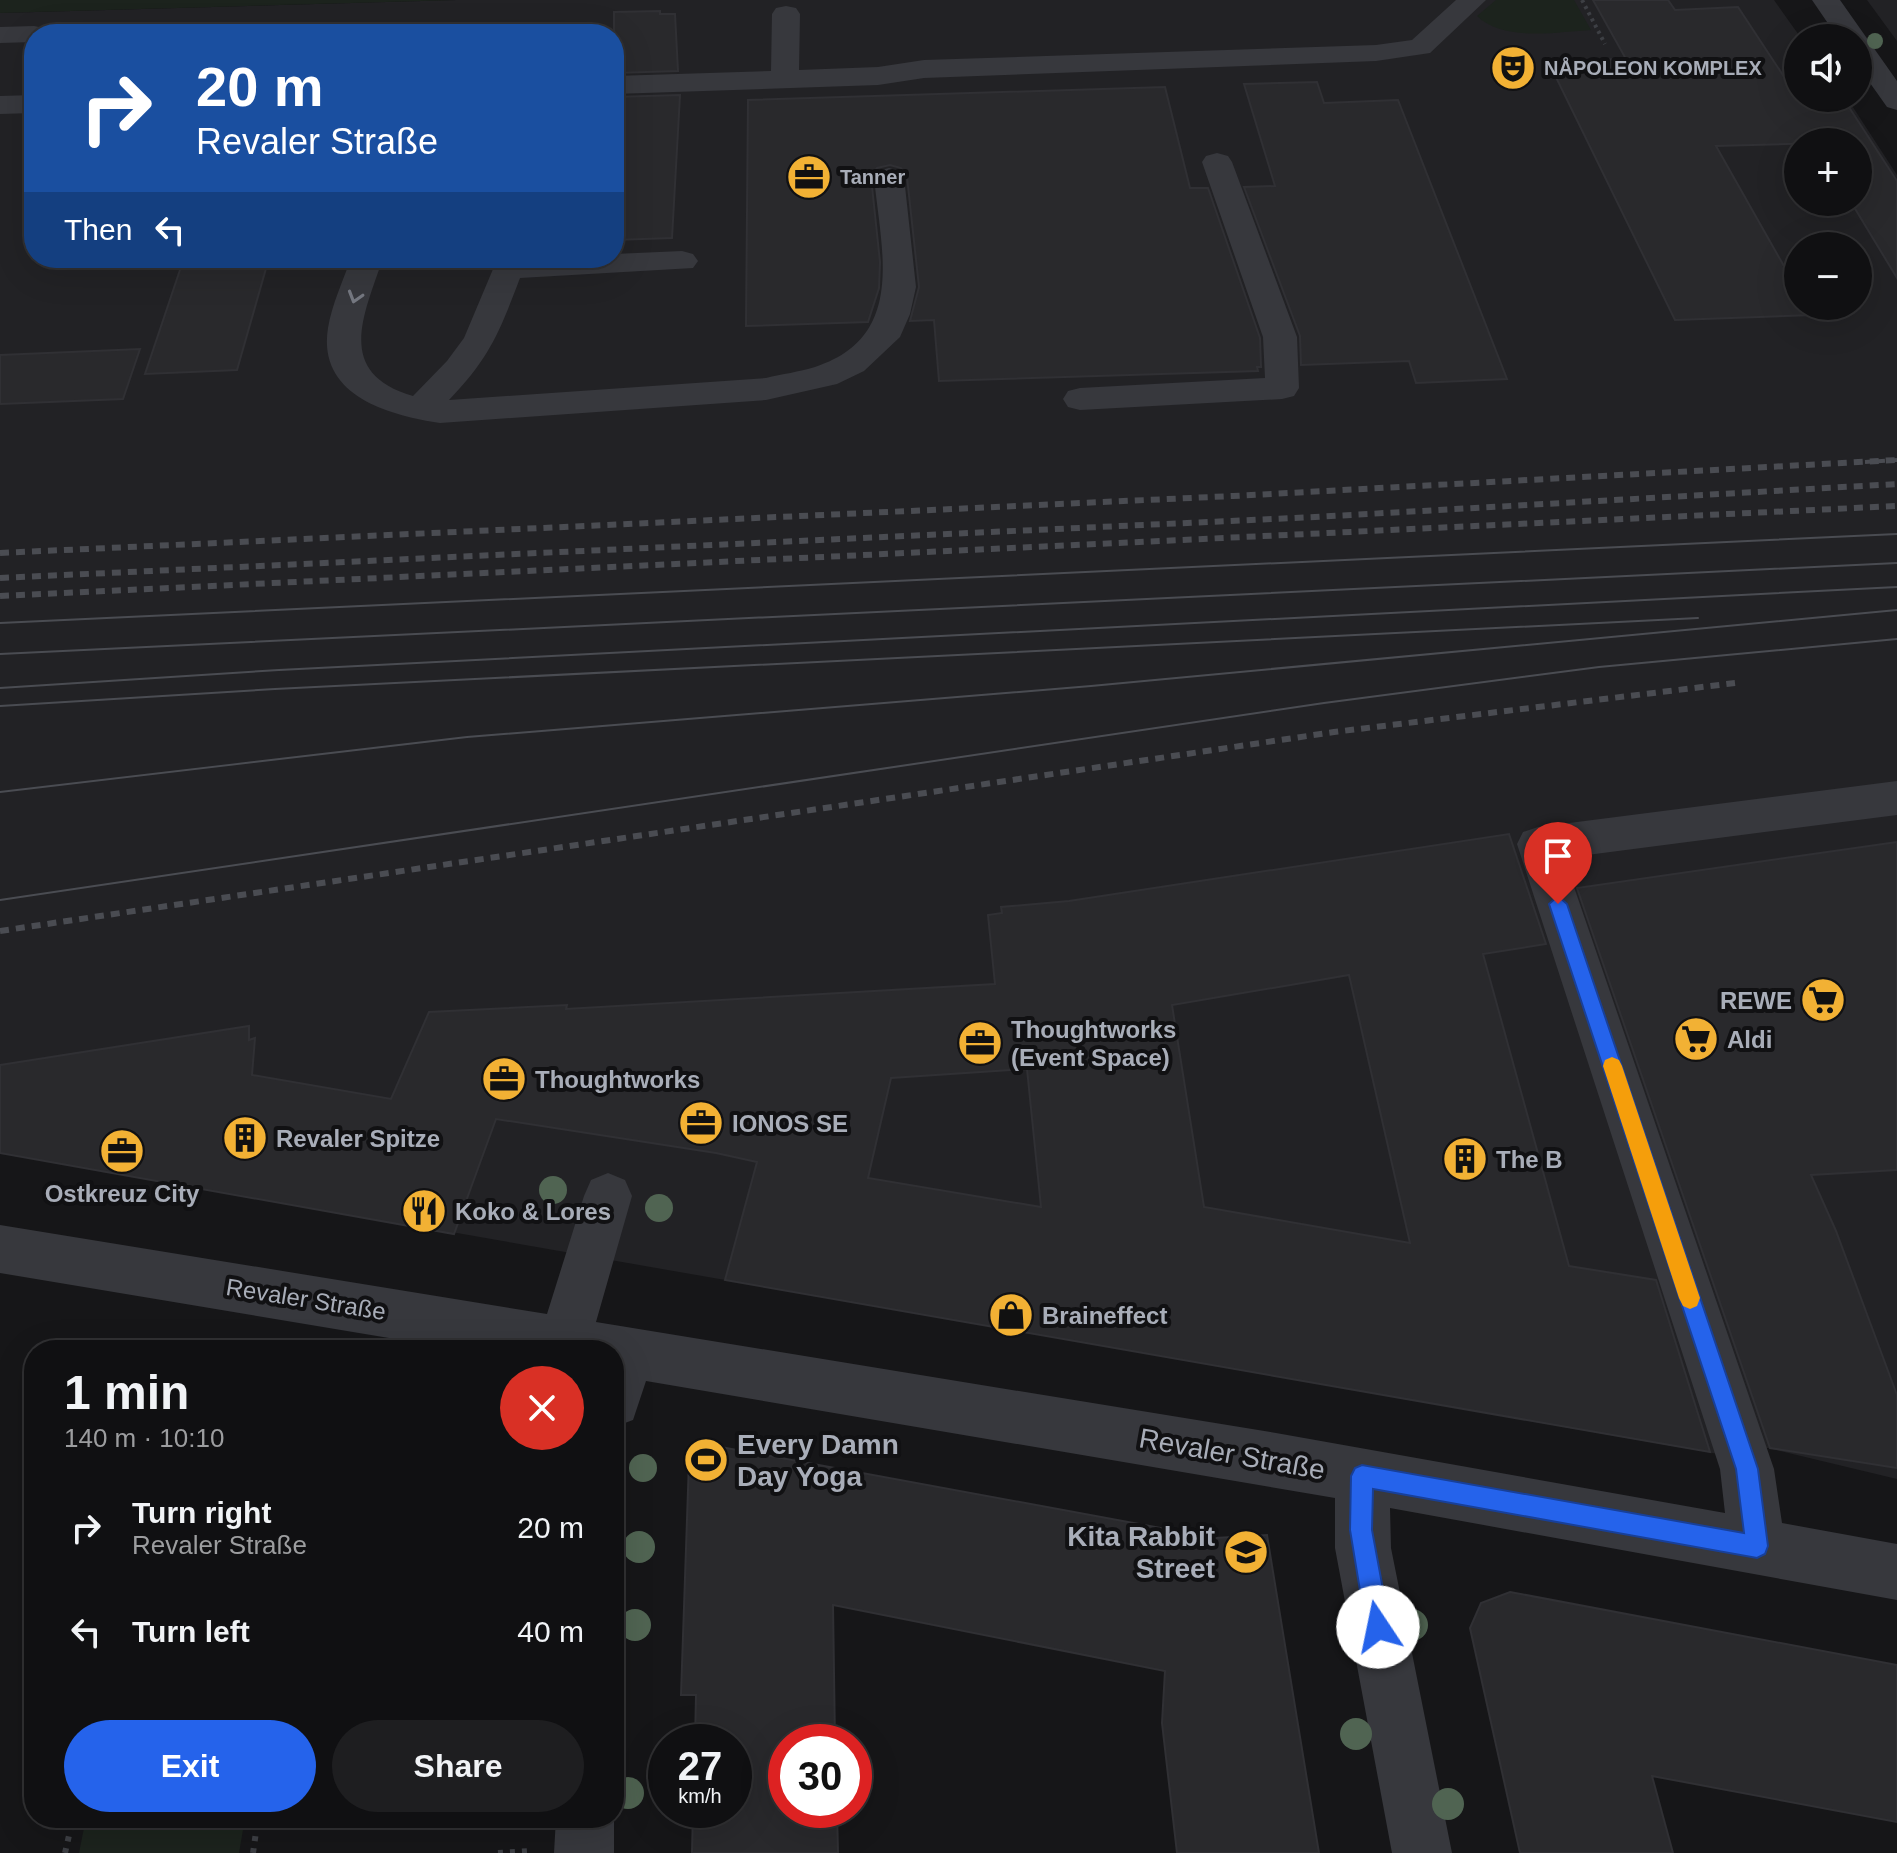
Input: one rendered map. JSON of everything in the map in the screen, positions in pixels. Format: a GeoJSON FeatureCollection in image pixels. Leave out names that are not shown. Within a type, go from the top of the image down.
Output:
{"type":"FeatureCollection","features":[{"type":"Feature","properties":{"kind":"street"},"geometry":{"type":"LineString","coordinates":[[624,85],[878,76],[924,69],[1376,53],[1420,47],[1472,0]]}},
{"type":"Feature","properties":{"kind":"street"},"geometry":{"type":"LineString","coordinates":[[1826,0],[1842,24]]}},
{"type":"Feature","properties":{"kind":"street"},"geometry":{"type":"LineString","coordinates":[[785,79],[786,14]]}},
{"type":"Feature","properties":{"kind":"street"},"geometry":{"type":"LineString","coordinates":[[0,35],[24,34]]}},
{"type":"Feature","properties":{"kind":"street"},"geometry":{"type":"LineString","coordinates":[[1872,66],[1897,101]]}},
{"type":"Feature","properties":{"kind":"street"},"geometry":{"type":"LineString","coordinates":[[0,105],[24,104]]}},
{"type":"Feature","properties":{"kind":"street"},"geometry":{"type":"LineString","coordinates":[[1080,399],[1282,388],[1280,337],[1217,162]]}},
{"type":"Feature","properties":{"kind":"street"},"geometry":{"type":"LineString","coordinates":[[364,268],[343,335],[347,366],[360,385],[401,406],[440,412],[766,389],[839,370],[883,337],[894,314],[900,287],[889,177]]}},
{"type":"Feature","properties":{"kind":"street"},"geometry":{"type":"LineString","coordinates":[[624,264],[682,261]]}},
{"type":"Feature","properties":{"kind":"street"},"geometry":{"type":"LineString","coordinates":[[420,409],[459,369],[480,340],[507,269],[529,268]]}},
{"type":"Feature","properties":{"kind":"street"},"geometry":{"type":"LineString","coordinates":[[1757,1546],[1747,1469],[1538,844],[1897,798]]}},
{"type":"Feature","properties":{"kind":"street"},"geometry":{"type":"LineString","coordinates":[[565,1340],[608,1196]]}},
{"type":"Feature","properties":{"kind":"street","name":"Revaler Straße"},"geometry":{"type":"LineString","coordinates":[[0,1249],[552,1340]]}},
{"type":"Feature","properties":{"kind":"street","name":"Revaler Straße"},"geometry":{"type":"LineString","coordinates":[[624,1364],[1362,1476],[1897,1572]]}},
{"type":"Feature","properties":{"kind":"street"},"geometry":{"type":"LineString","coordinates":[[1362,1476],[1363,1548],[1422,1853]]}},
{"type":"Feature","properties":{"kind":"street"},"geometry":{"type":"LineString","coordinates":[[584,1853],[585,1828]]}},
{"type":"Feature","properties":{"kind":"path"},"geometry":{"type":"LineString","coordinates":[[1582,0],[1605,44]]}},
{"type":"Feature","properties":{"kind":"path"},"geometry":{"type":"LineString","coordinates":[[65,1853],[71,1828]]}},
{"type":"Feature","properties":{"kind":"path"},"geometry":{"type":"LineString","coordinates":[[253,1853],[257,1828]]}},
{"type":"Feature","properties":{"kind":"shaded area"},"geometry":{"type":"Polygon","coordinates":[[[0,0],[456,0],[0,13],[0,0]]]}},
{"type":"Feature","properties":{"kind":"shaded area"},"geometry":{"type":"Polygon","coordinates":[[[456,0],[1774,0],[1791,24],[1784,24],[1784,112],[1856,112],[1866,128],[1784,128],[1784,216],[1872,216],[1872,136],[1897,175],[1897,1479],[1768,1448],[1718,1454],[0,1153],[0,13],[456,0]]]}},
{"type":"Feature","properties":{"kind":"shaded area"},"geometry":{"type":"Polygon","coordinates":[[[1496,0],[1574,0],[1591,30],[1531,34],[1501,29],[1477,16],[1496,0]]]}},
{"type":"Feature","properties":{"kind":"shaded area"},"geometry":{"type":"Polygon","coordinates":[[[1867,0],[1897,0],[1897,41],[1867,0]]]}},
{"type":"Feature","properties":{"kind":"shaded area"},"geometry":{"type":"Polygon","coordinates":[[[84,1828],[243,1828],[239,1853],[79,1853],[84,1828]]]}},
{"type":"Feature","properties":{"kind":"building"},"geometry":{"type":"Polygon","coordinates":[[[1593,0],[1668,0],[1675,10],[1738,7],[1784,77],[1784,112],[1852,112],[1863,128],[1784,128],[1784,144],[1716,146],[1784,266],[1784,316],[1675,320],[1548,61],[1626,59],[1593,0]]]}},
{"type":"Feature","properties":{"kind":"building"},"geometry":{"type":"Polygon","coordinates":[[[660,11],[660,14],[675,14],[678,71],[624,73],[624,24],[614,24],[614,12],[660,11]]]}},
{"type":"Feature","properties":{"kind":"building"},"geometry":{"type":"Polygon","coordinates":[[[1317,82],[1324,103],[1398,100],[1507,379],[1416,383],[1409,361],[1301,365],[1300,336],[1244,187],[1275,186],[1244,84],[1317,82]]]}},
{"type":"Feature","properties":{"kind":"building"},"geometry":{"type":"Polygon","coordinates":[[[1165,87],[1190,188],[1208,188],[1260,338],[1261,367],[1257,367],[1258,371],[939,381],[934,320],[910,321],[919,287],[907,177],[901,168],[890,165],[877,168],[871,177],[880,262],[879,288],[868,322],[746,326],[748,100],[1165,87]]]}},
{"type":"Feature","properties":{"kind":"building"},"geometry":{"type":"Polygon","coordinates":[[[680,95],[672,238],[624,240],[624,97],[680,95]]]}},
{"type":"Feature","properties":{"kind":"building"},"geometry":{"type":"Polygon","coordinates":[[[1872,143],[1897,181],[1897,278],[1872,232],[1859,216],[1872,216],[1872,143]]]}},
{"type":"Feature","properties":{"kind":"building"},"geometry":{"type":"Polygon","coordinates":[[[181,268],[266,268],[237,370],[145,374],[181,268]]]}},
{"type":"Feature","properties":{"kind":"building"},"geometry":{"type":"Polygon","coordinates":[[[140,349],[123,399],[0,404],[0,355],[140,349]]]}},
{"type":"Feature","properties":{"kind":"building"},"geometry":{"type":"Polygon","coordinates":[[[1509,834],[1546,944],[1483,954],[1569,1266],[1656,1280],[1710,1452],[725,1280],[757,1162],[716,1153],[496,1119],[454,1234],[0,1153],[0,1065],[249,1026],[249,1040],[255,1038],[252,1075],[391,1099],[429,1012],[567,1005],[566,1009],[995,984],[988,915],[1002,913],[1001,907],[1069,901],[1509,834]],[[1349,975],[1172,1005],[1204,1207],[1410,1243],[1349,975]],[[1027,1069],[891,1078],[868,1178],[1041,1207],[1027,1069]]]}},
{"type":"Feature","properties":{"kind":"building"},"geometry":{"type":"Polygon","coordinates":[[[1897,842],[1897,1170],[1811,1175],[1836,1231],[1897,1395],[1897,1468],[1770,1448],[1577,888],[1897,842]]]}},
{"type":"Feature","properties":{"kind":"building"},"geometry":{"type":"Polygon","coordinates":[[[694,1442],[1215,1538],[1267,1535],[1319,1853],[1177,1853],[1162,1723],[1165,1671],[833,1605],[835,1724],[768,1724],[768,1828],[837,1828],[838,1853],[692,1853],[693,1828],[752,1828],[752,1724],[695,1724],[696,1695],[681,1695],[689,1461],[694,1442]]]}},
{"type":"Feature","properties":{"kind":"building"},"geometry":{"type":"Polygon","coordinates":[[[1510,1592],[1897,1665],[1897,1822],[1652,1776],[1673,1853],[1520,1853],[1470,1628],[1481,1603],[1510,1592]]]}},
{"type":"Feature","properties":{"kind":"tram line"},"geometry":{"type":"LineString","coordinates":[[0,623],[1897,534]]}},
{"type":"Feature","properties":{"kind":"tram line"},"geometry":{"type":"LineString","coordinates":[[0,654],[1897,563]]}},
{"type":"Feature","properties":{"kind":"tram line"},"geometry":{"type":"LineString","coordinates":[[0,688],[279,670],[1897,587]]}},
{"type":"Feature","properties":{"kind":"tram line"},"geometry":{"type":"LineString","coordinates":[[0,792],[467,737],[1091,686],[1897,610]]}},
{"type":"Feature","properties":{"kind":"tram line"},"geometry":{"type":"LineString","coordinates":[[0,706],[275,689],[1698,618]]}},
{"type":"Feature","properties":{"kind":"tram line"},"geometry":{"type":"LineString","coordinates":[[0,900],[1324,703],[1599,667],[1897,639]]}},
{"type":"Feature","properties":{"kind":"railway"},"geometry":{"type":"LineString","coordinates":[[0,553],[1233,496],[1897,460],[1865,462]]}},
{"type":"Feature","properties":{"kind":"railway"},"geometry":{"type":"LineString","coordinates":[[0,578],[1315,517],[1897,484]]}},
{"type":"Feature","properties":{"kind":"railway"},"geometry":{"type":"LineString","coordinates":[[0,596],[1897,506]]}},
{"type":"Feature","properties":{"kind":"railway"},"geometry":{"type":"LineString","coordinates":[[0,931],[1334,732],[1735,683]]}},
{"type":"Feature","properties":{"kind":"slow traffic"},"geometry":{"type":"LineString","coordinates":[[1612,1066],[1690,1298]]}},
{"type":"Feature","properties":{"kind":"place","name":"NÅPOLEON KOMPLEX"},"geometry":{"type":"Point","coordinates":[1513,68]}},
{"type":"Feature","properties":{"kind":"place","name":"Tanner"},"geometry":{"type":"Point","coordinates":[809,177]}},
{"type":"Feature","properties":{"kind":"place","name":"REWE"},"geometry":{"type":"Point","coordinates":[1823,1000]}},
{"type":"Feature","properties":{"kind":"place","name":"Aldi"},"geometry":{"type":"Point","coordinates":[1696,1039]}},
{"type":"Feature","properties":{"kind":"place","name":"Thoughtworks (Event Space)"},"geometry":{"type":"Point","coordinates":[980,1043]}},
{"type":"Feature","properties":{"kind":"place","name":"Thoughtworks"},"geometry":{"type":"Point","coordinates":[504,1079]}},
{"type":"Feature","properties":{"kind":"place","name":"IONOS SE"},"geometry":{"type":"Point","coordinates":[701,1123]}},
{"type":"Feature","properties":{"kind":"place","name":"Revaler Spitze"},"geometry":{"type":"Point","coordinates":[245,1138]}},
{"type":"Feature","properties":{"kind":"place","name":"Ostkreuz City"},"geometry":{"type":"Point","coordinates":[122,1151]}},
{"type":"Feature","properties":{"kind":"place","name":"The B"},"geometry":{"type":"Point","coordinates":[1465,1159]}},
{"type":"Feature","properties":{"kind":"place","name":"Koko & Lores"},"geometry":{"type":"Point","coordinates":[424,1211]}},
{"type":"Feature","properties":{"kind":"place","name":"Braineffect"},"geometry":{"type":"Point","coordinates":[1011,1315]}},
{"type":"Feature","properties":{"kind":"place","name":"Every Damn Day Yoga"},"geometry":{"type":"Point","coordinates":[706,1460]}},
{"type":"Feature","properties":{"kind":"place","name":"Kita Rabbit Street"},"geometry":{"type":"Point","coordinates":[1246,1552]}},
{"type":"Feature","properties":{"kind":"route"},"geometry":{"type":"LineString","coordinates":[[1378,1627],[1361,1530],[1362,1476],[1757,1546],[1747,1469],[1558,904]]}}]}
